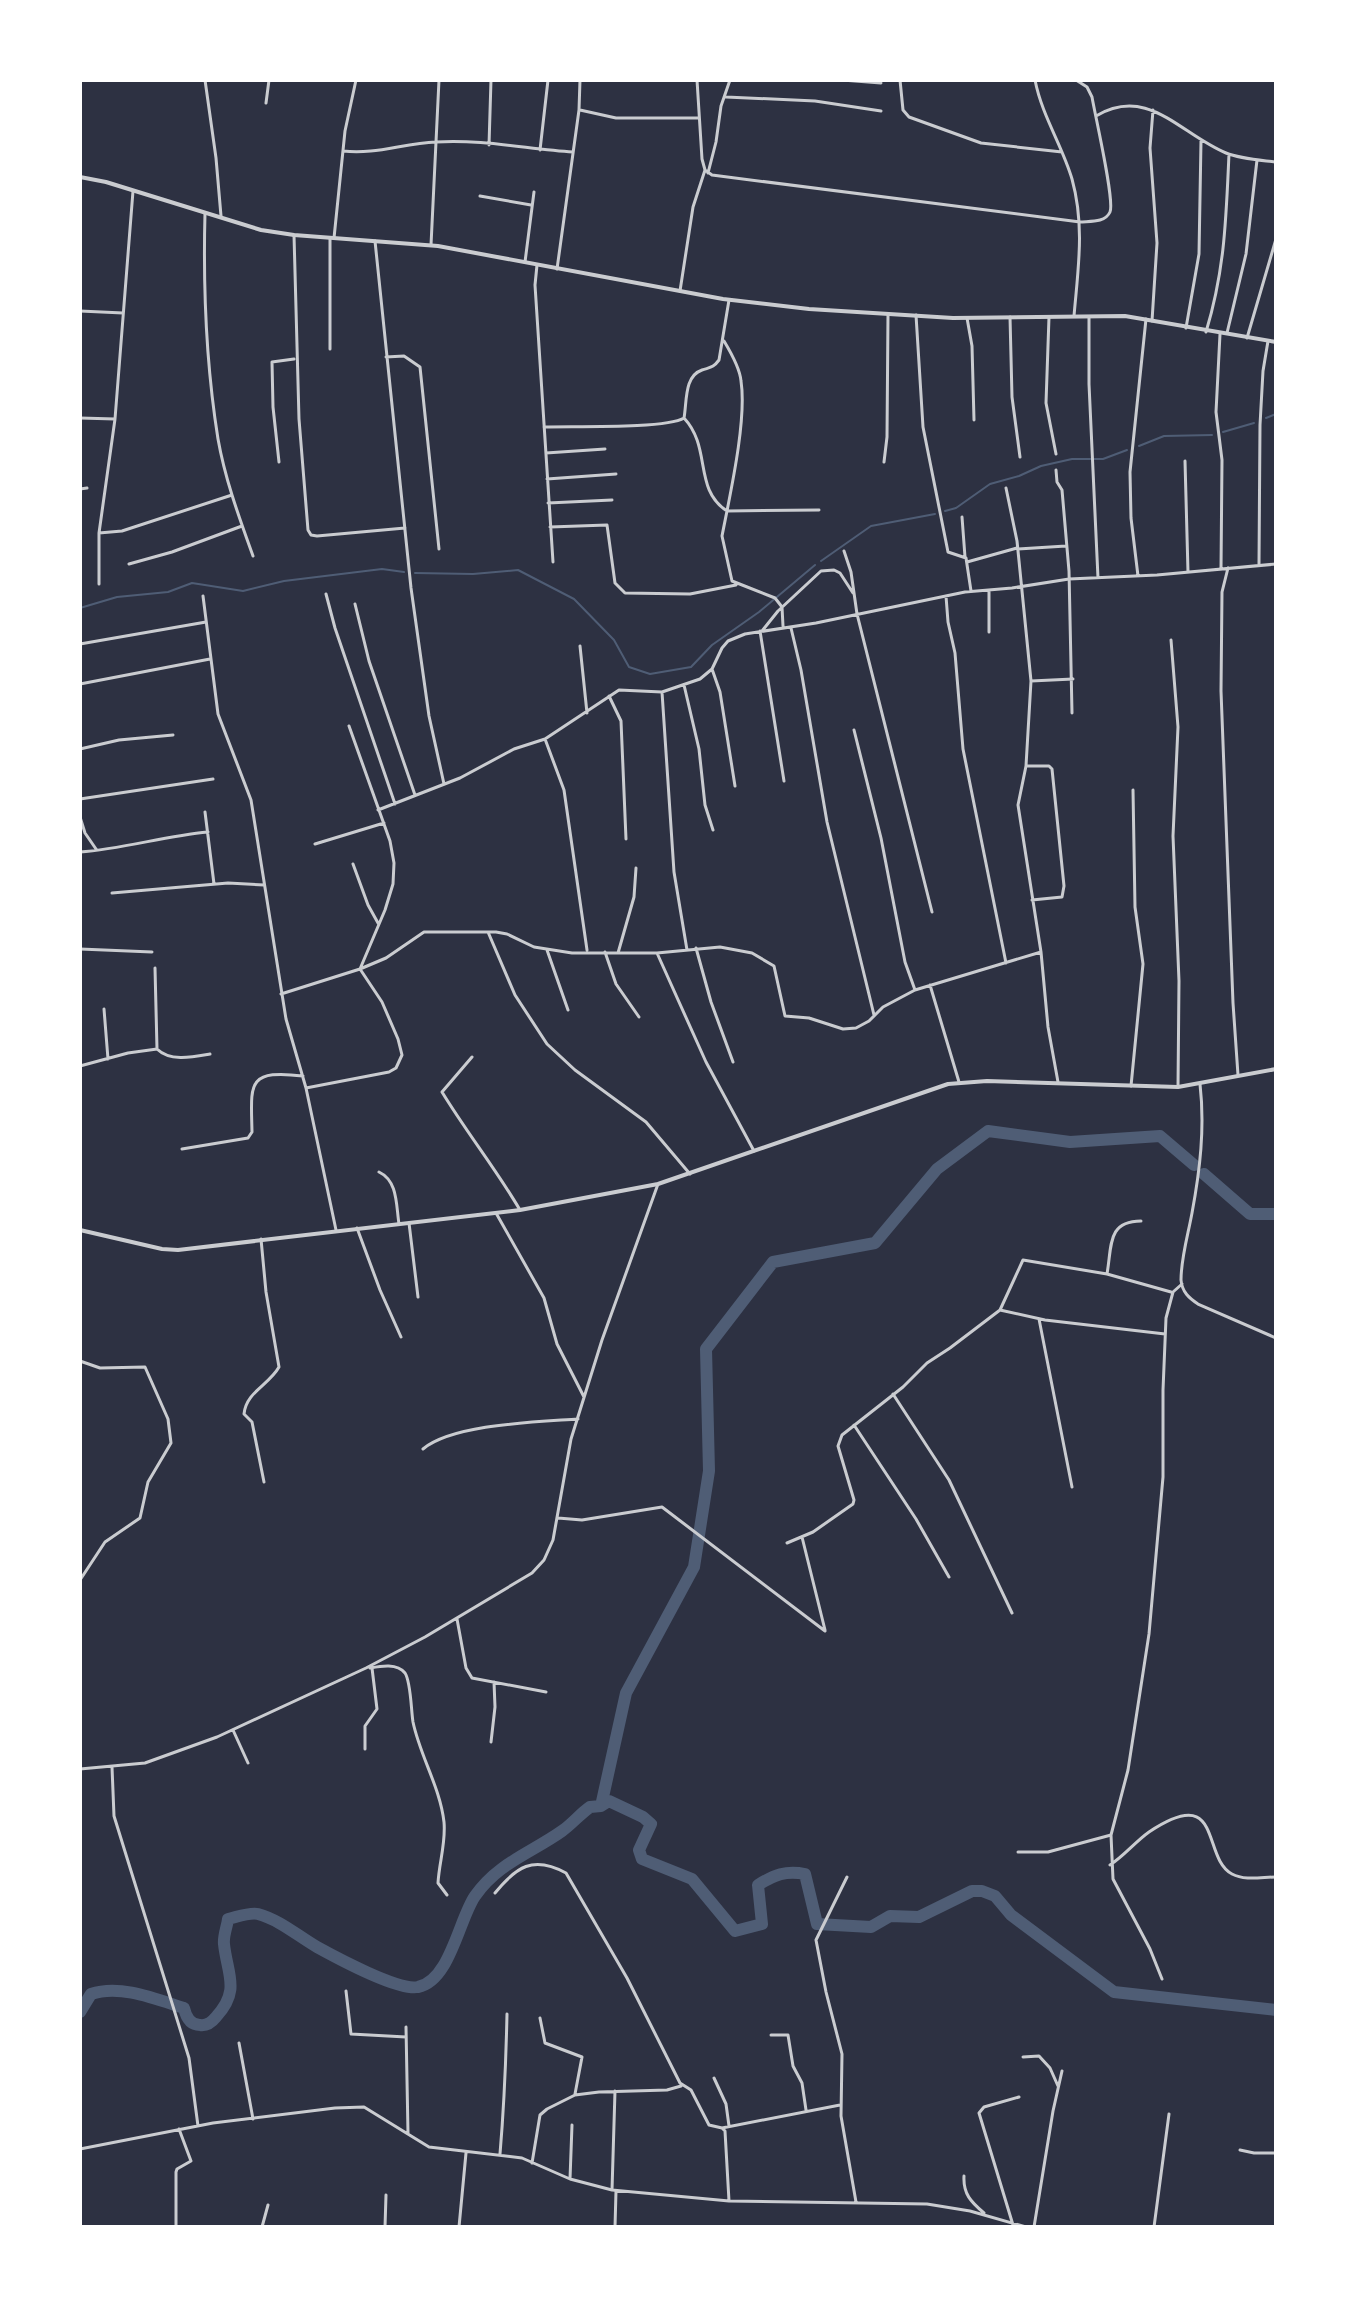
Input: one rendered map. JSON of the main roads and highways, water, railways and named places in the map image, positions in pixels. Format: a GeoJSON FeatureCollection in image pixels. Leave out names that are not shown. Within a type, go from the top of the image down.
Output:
{"type":"FeatureCollection","features":[{"type":"Feature","properties":{"kind":"waterway"},"geometry":{"type":"LineString","coordinates":[[1266,418],[1276,414]]}},
{"type":"Feature","properties":{"kind":"waterway"},"geometry":{"type":"LineString","coordinates":[[1223,432],[1254,423]]}},
{"type":"Feature","properties":{"kind":"waterway"},"geometry":{"type":"LineString","coordinates":[[1139,446],[1164,436],[1212,435]]}},
{"type":"Feature","properties":{"kind":"waterway"},"geometry":{"type":"LineString","coordinates":[[945,511],[956,508],[990,484],[1041,466],[1072,459],[1103,459],[1127,450]]}},
{"type":"Feature","properties":{"kind":"waterway"},"geometry":{"type":"LineString","coordinates":[[821,561],[871,526],[935,514]]}},
{"type":"Feature","properties":{"kind":"waterway"},"geometry":{"type":"LineString","coordinates":[[415,573],[473,574],[518,570],[574,599],[614,640],[629,667],[650,674],[691,667],[712,645],[759,612],[815,565]]}},
{"type":"Feature","properties":{"kind":"waterway"},"geometry":{"type":"LineString","coordinates":[[80,608],[117,597],[168,592],[192,583],[243,591],[284,581],[382,569],[404,572]]}},
{"type":"Feature","properties":{"kind":"waterway"},"geometry":{"type":"LineString","coordinates":[[601,1806],[626,1693],[694,1567],[709,1471],[706,1349],[773,1262],[875,1243],[937,1169],[988,1131],[1070,1142],[1160,1136],[1194,1165]]}},
{"type":"Feature","properties":{"kind":"waterway"},"geometry":{"type":"LineString","coordinates":[[1204,1174],[1250,1214],[1276,1214]]}},
{"type":"Feature","properties":{"kind":"waterway"},"geometry":{"type":"LineString","coordinates":[[80,2012],[91,1994],[126,1992],[184,2008],[194,2024],[209,2023],[224,2007],[230,1990],[224,1941],[228,1919],[251,1914],[274,1920],[317,1947],[368,1973],[397,1984],[418,1987],[429,1982],[446,1962],[469,1906],[494,1875],[562,1831],[590,1807],[609,1801],[651,1824],[639,1850],[642,1859],[692,1879],[735,1931],[762,1924],[758,1885],[786,1873],[805,1874],[817,1924],[871,1927],[890,1916],[919,1917],[972,1891],[982,1891],[995,1896],[1011,1915],[1114,1992],[1276,2010]]}}]}
